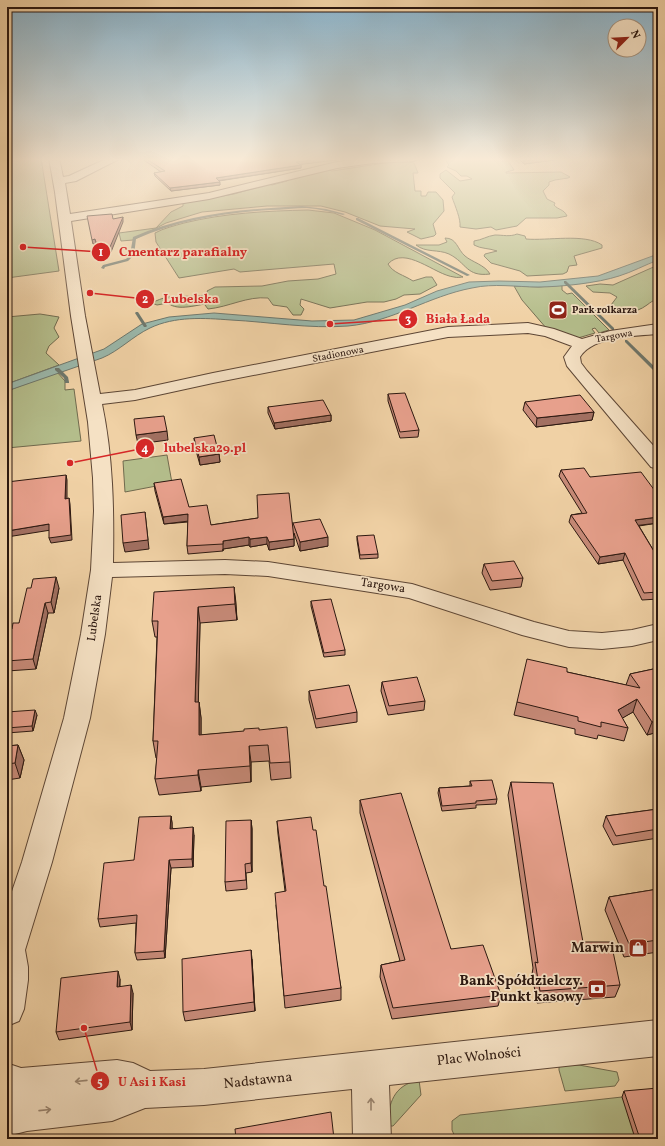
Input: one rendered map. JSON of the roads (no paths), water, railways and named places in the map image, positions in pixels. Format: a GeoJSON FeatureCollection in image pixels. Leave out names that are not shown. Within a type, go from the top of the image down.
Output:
{"type":"FeatureCollection","features":[{"type":"Feature","properties":{"kind":"street","name":"Lubelska"},"geometry":{"type":"LineString","coordinates":[[7,1009],[12,976],[12,967],[8,953],[37,862],[77,718],[93,634],[102,570],[104,511],[103,478],[97,422],[88,375],[63,211]]}},
{"type":"Feature","properties":{"kind":"street"},"geometry":{"type":"LineString","coordinates":[[64,218],[107,211]]}},
{"type":"Feature","properties":{"kind":"street","name":"Stadionowa"},"geometry":{"type":"LineString","coordinates":[[93,400],[135,396],[213,378],[448,332],[528,328],[549,332],[582,344]]}},
{"type":"Feature","properties":{"kind":"street","name":"Targowa"},"geometry":{"type":"LineString","coordinates":[[658,329],[603,337],[582,344],[576,349],[572,357],[575,367],[658,463]]}},
{"type":"Feature","properties":{"kind":"street","name":"Targowa"},"geometry":{"type":"LineString","coordinates":[[102,570],[233,567],[268,569],[412,591],[530,629],[569,639],[602,641],[632,638],[658,632]]}},
{"type":"Feature","properties":{"kind":"street","name":"Plac Wolności"},"geometry":{"type":"LineString","coordinates":[[370,1069],[658,1038]]}},
{"type":"Feature","properties":{"kind":"street"},"geometry":{"type":"LineString","coordinates":[[370,1069],[372,1139]]}},
{"type":"Feature","properties":{"kind":"street","name":"Nadstawna"},"geometry":{"type":"LineString","coordinates":[[7,1118],[28,1112],[112,1102],[145,1090],[204,1087],[370,1069]]}},
{"type":"Feature","properties":{"kind":"street"},"geometry":{"type":"LineString","coordinates":[[8,1091],[15,1085],[21,1086],[117,1078],[133,1081],[145,1090]]}},
{"type":"Feature","properties":{"kind":"waterway"},"geometry":{"type":"LineString","coordinates":[[103,268],[104,266],[127,260],[132,255],[134,238],[186,220],[239,211]]}},
{"type":"Feature","properties":{"kind":"waterway"},"geometry":{"type":"LineString","coordinates":[[335,211],[343,214]]}},
{"type":"Feature","properties":{"kind":"waterway"},"geometry":{"type":"LineString","coordinates":[[357,219],[468,275]]}},
{"type":"Feature","properties":{"kind":"waterway"},"geometry":{"type":"LineString","coordinates":[[565,282],[613,329]]}},
{"type":"Feature","properties":{"kind":"waterway"},"geometry":{"type":"LineString","coordinates":[[137,313],[145,326]]}},
{"type":"Feature","properties":{"kind":"waterway"},"geometry":{"type":"LineString","coordinates":[[626,341],[658,372]]}},
{"type":"Feature","properties":{"kind":"waterway"},"geometry":{"type":"LineString","coordinates":[[57,369],[66,378],[67,382]]}},
{"type":"Feature","properties":{"kind":"place","name":"Cmentarz parafialny"},"geometry":{"type":"Point","coordinates":[23,247]}},
{"type":"Feature","properties":{"kind":"place","name":"Lubelska"},"geometry":{"type":"Point","coordinates":[90,293]}},
{"type":"Feature","properties":{"kind":"place","name":"Park rolkarza"},"geometry":{"type":"Point","coordinates":[558,310]}},
{"type":"Feature","properties":{"kind":"place","name":"Biała Łada"},"geometry":{"type":"Point","coordinates":[330,324]}},
{"type":"Feature","properties":{"kind":"place","name":"lubelska29.pl"},"geometry":{"type":"Point","coordinates":[70,463]}},
{"type":"Feature","properties":{"kind":"place","name":"Marwin"},"geometry":{"type":"Point","coordinates":[638,948]}},
{"type":"Feature","properties":{"kind":"place","name":"Bank Spółdzielczy. Punkt kasowy"},"geometry":{"type":"Point","coordinates":[597,989]}},
{"type":"Feature","properties":{"kind":"place","name":"U Asi i Kasi"},"geometry":{"type":"Point","coordinates":[84,1028]}}]}
